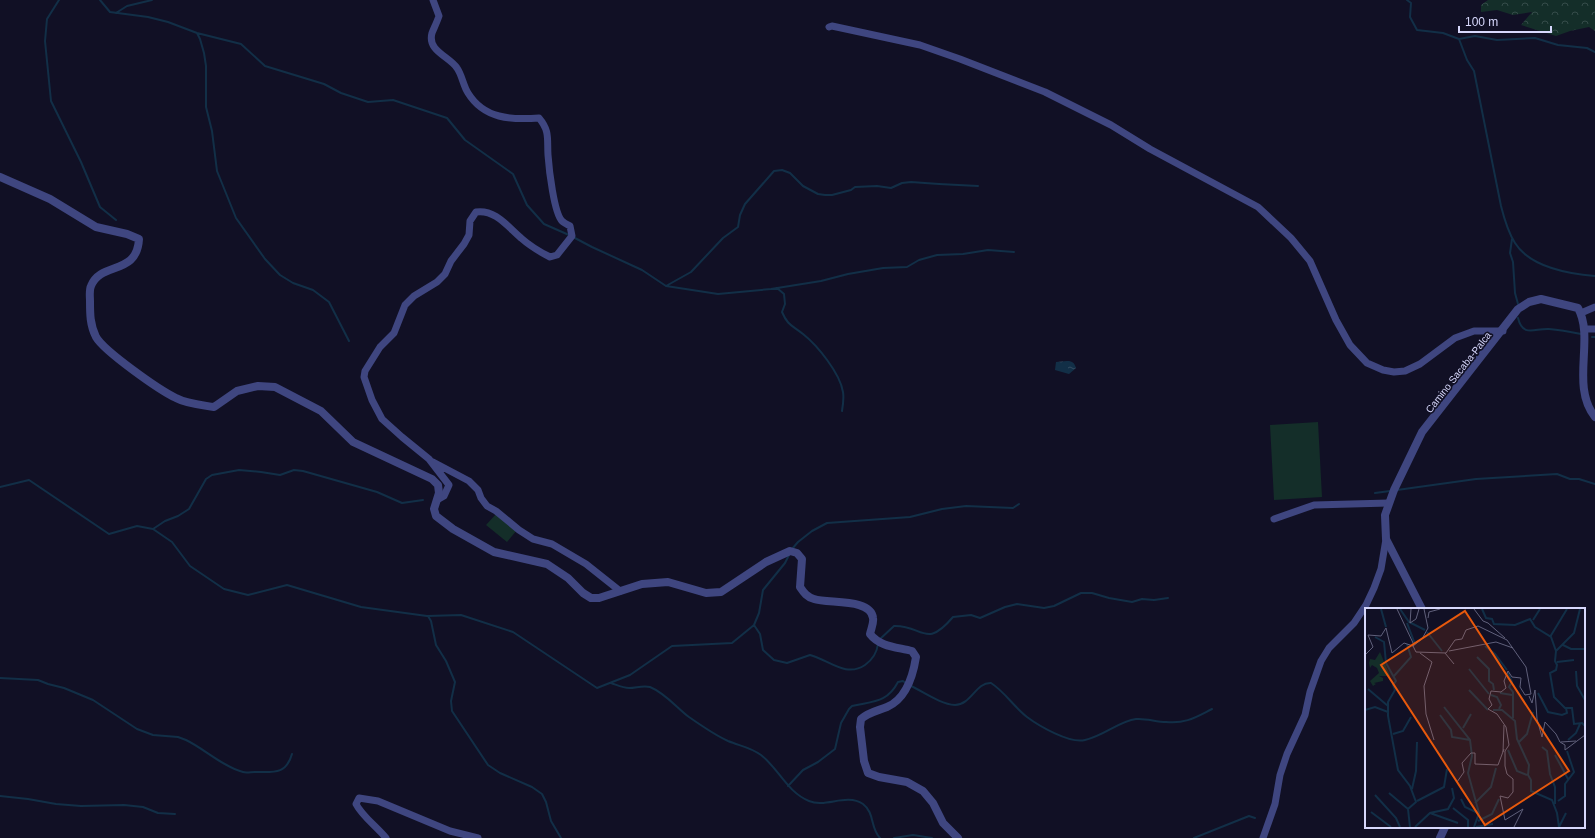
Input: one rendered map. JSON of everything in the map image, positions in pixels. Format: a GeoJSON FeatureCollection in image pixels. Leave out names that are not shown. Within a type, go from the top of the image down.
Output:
{"type":"FeatureCollection","features":[{"type":"Feature","properties":{"kind":"street"},"geometry":{"type":"LineString","coordinates":[[433,0],[439,16],[432,33],[431,41],[434,48],[452,61],[458,69],[469,95],[488,113],[514,119],[539,118],[545,125],[548,135],[548,155],[555,204],[562,221],[570,226],[572,236],[558,255],[550,257],[534,248],[495,216],[483,211],[476,212],[470,221],[469,235],[464,244],[450,261],[445,274],[436,282],[414,296],[405,305],[394,333],[380,347],[371,360],[365,371],[364,377],[372,400],[382,419],[402,437],[429,459],[469,481],[478,490],[481,498],[487,506],[496,511],[519,530],[533,539],[552,544],[586,564],[620,591]]}},
{"type":"Feature","properties":{"kind":"street"},"geometry":{"type":"LineString","coordinates":[[829,27],[832,26],[920,45],[1045,92],[1111,125],[1150,149],[1224,187],[1258,207],[1291,238],[1310,261],[1336,320],[1350,345],[1367,363],[1383,370],[1394,372],[1405,371],[1420,364],[1455,338],[1474,331],[1503,331]]}},
{"type":"Feature","properties":{"kind":"street"},"geometry":{"type":"LineString","coordinates":[[0,177],[50,199],[96,227],[139,238],[138,249],[130,260],[114,269],[99,274],[90,287],[90,320],[97,337],[107,349],[150,382],[176,399],[214,407],[237,391],[258,386],[275,387],[321,411],[353,442],[432,479],[438,485],[439,493],[434,509],[436,516],[452,529],[494,552],[547,564],[568,578],[583,593],[591,598],[600,598],[642,584],[668,582],[706,593],[721,592],[766,562],[790,551],[797,553],[802,559],[800,587],[807,596],[815,600],[862,605],[870,611],[873,618],[870,634],[875,640],[887,646],[912,651],[916,657],[914,671],[909,684],[895,702],[887,707],[867,713],[861,719],[860,727],[865,765],[868,773],[872,775],[907,782],[923,791],[933,803],[942,823],[958,838]]}},
{"type":"Feature","properties":{"kind":"street","name":"Camino Sacaba-Palca"},"geometry":{"type":"LineString","coordinates":[[1421,608],[1386,539],[1385,515],[1389,503],[1422,432],[1503,331],[1518,309],[1529,302],[1541,299],[1578,308],[1582,313]]}},
{"type":"Feature","properties":{"kind":"street"},"geometry":{"type":"LineString","coordinates":[[1595,307],[1582,313],[1591,329],[1584,384],[1589,409],[1595,417]]}},
{"type":"Feature","properties":{"kind":"street"},"geometry":{"type":"LineString","coordinates":[[429,459],[449,485],[444,496],[437,500]]}},
{"type":"Feature","properties":{"kind":"street"},"geometry":{"type":"LineString","coordinates":[[1274,519],[1314,505],[1389,503]]}},
{"type":"Feature","properties":{"kind":"street"},"geometry":{"type":"LineString","coordinates":[[1263,838],[1275,804],[1282,768],[1305,715],[1310,692],[1321,661],[1329,648],[1354,624],[1366,605],[1381,569],[1386,539]]}},
{"type":"Feature","properties":{"kind":"street"},"geometry":{"type":"LineString","coordinates":[[386,838],[359,810],[356,804],[360,798],[378,802],[450,831],[478,838]]}},
{"type":"Feature","properties":{"kind":"street"},"geometry":{"type":"LineString","coordinates":[[1440,838],[1445,828]]}},
{"type":"Feature","properties":{"kind":"green space"},"geometry":{"type":"Polygon","coordinates":[[[1488,0],[1595,0],[1595,31],[1589,27],[1556,36],[1521,25],[1532,12],[1513,15],[1497,10],[1481,12],[1481,5],[1488,0]]]}},
{"type":"Feature","properties":{"kind":"green space"},"geometry":{"type":"Polygon","coordinates":[[[1318,422],[1322,497],[1274,500],[1270,425],[1318,422]]]}},
{"type":"Feature","properties":{"kind":"green space"},"geometry":{"type":"Polygon","coordinates":[[[497,513],[517,530],[507,542],[486,525],[497,513]]]}},
{"type":"Feature","properties":{"kind":"water"},"geometry":{"type":"Polygon","coordinates":[[[1071,361],[1076,368],[1069,374],[1055,370],[1056,362],[1071,361]]]}},
{"type":"Feature","properties":{"kind":"waterway"},"geometry":{"type":"LineString","coordinates":[[59,0],[47,19],[45,41],[51,101],[81,162],[100,207],[116,220]]}},
{"type":"Feature","properties":{"kind":"waterway"},"geometry":{"type":"LineString","coordinates":[[100,0],[110,12],[148,17],[168,22],[197,33],[241,44],[265,66],[324,84],[341,93],[368,102],[393,100],[447,118],[465,140],[513,174],[527,205],[544,224],[569,235]]}},
{"type":"Feature","properties":{"kind":"waterway"},"geometry":{"type":"LineString","coordinates":[[116,13],[127,6],[152,0]]}},
{"type":"Feature","properties":{"kind":"waterway"},"geometry":{"type":"LineString","coordinates":[[1407,0],[1411,3],[1410,17],[1417,30],[1443,33],[1459,39],[1475,36],[1497,40],[1535,38],[1558,45],[1587,48],[1595,52]]}},
{"type":"Feature","properties":{"kind":"waterway"},"geometry":{"type":"LineString","coordinates":[[197,33],[204,53],[206,66],[206,107],[212,131],[217,171],[236,218],[265,259],[280,275],[293,283],[313,290],[329,302],[349,341]]}},
{"type":"Feature","properties":{"kind":"waterway"},"geometry":{"type":"LineString","coordinates":[[1459,39],[1467,60],[1474,71],[1501,206],[1506,225],[1515,243],[1530,258],[1551,268],[1595,276]]}},
{"type":"Feature","properties":{"kind":"waterway"},"geometry":{"type":"LineString","coordinates":[[666,286],[691,272],[723,238],[738,227],[740,215],[745,204],[774,171],[782,170],[790,173],[803,186],[818,194],[825,195],[832,195],[851,190],[855,187],[877,186],[891,188],[902,183],[911,182],[978,186]]}},
{"type":"Feature","properties":{"kind":"waterway"},"geometry":{"type":"LineString","coordinates":[[573,237],[642,270],[666,286],[718,294],[771,289],[821,281],[848,274],[883,268],[907,267],[919,260],[937,255],[963,254],[988,250],[1014,252]]}},
{"type":"Feature","properties":{"kind":"waterway"},"geometry":{"type":"LineString","coordinates":[[1512,239],[1510,253],[1513,262],[1515,293],[1518,304]]}},
{"type":"Feature","properties":{"kind":"waterway"},"geometry":{"type":"LineString","coordinates":[[777,288],[784,294],[785,304],[782,312],[786,320],[815,345],[833,368],[843,392],[842,411]]}},
{"type":"Feature","properties":{"kind":"waterway"},"geometry":{"type":"LineString","coordinates":[[1518,318],[1520,324],[1526,330],[1549,329],[1581,334]]}},
{"type":"Feature","properties":{"kind":"waterway"},"geometry":{"type":"LineString","coordinates":[[153,529],[189,509],[206,479],[212,475],[239,470],[280,475],[294,470],[303,471],[377,492],[402,503],[423,500]]}},
{"type":"Feature","properties":{"kind":"waterway"},"geometry":{"type":"LineString","coordinates":[[1397,490],[1476,479],[1557,474],[1570,479],[1579,479],[1595,484]]}},
{"type":"Feature","properties":{"kind":"waterway"},"geometry":{"type":"LineString","coordinates":[[0,487],[29,480],[109,534],[137,526],[153,529],[172,542],[190,566],[224,589],[248,595],[287,585],[361,607],[427,616],[461,615],[513,632],[597,688],[630,675],[672,646],[732,643],[754,625],[759,613],[763,590],[785,563],[790,553]]}},
{"type":"Feature","properties":{"kind":"waterway"},"geometry":{"type":"LineString","coordinates":[[1375,493],[1390,491]]}},
{"type":"Feature","properties":{"kind":"waterway"},"geometry":{"type":"LineString","coordinates":[[792,549],[812,531],[827,523],[910,517],[942,509],[966,506],[1013,508],[1019,504]]}},
{"type":"Feature","properties":{"kind":"waterway"},"geometry":{"type":"LineString","coordinates":[[879,640],[894,626],[912,629],[924,634],[930,634],[944,627],[953,617],[971,615],[980,618],[1005,607],[1017,604],[1044,608],[1054,606],[1081,593],[1092,593],[1132,602],[1142,599],[1154,600],[1168,598]]}},
{"type":"Feature","properties":{"kind":"waterway"},"geometry":{"type":"LineString","coordinates":[[428,616],[431,621],[436,645],[446,661],[455,682],[451,701],[452,711],[488,765],[500,773],[532,787],[542,794],[546,802],[551,821],[561,838]]}},
{"type":"Feature","properties":{"kind":"waterway"},"geometry":{"type":"LineString","coordinates":[[754,625],[760,634],[763,650],[774,660],[787,663],[810,655],[844,669],[858,669],[868,663],[877,650],[878,644]]}},
{"type":"Feature","properties":{"kind":"waterway"},"geometry":{"type":"LineString","coordinates":[[0,678],[38,680],[64,688],[93,700],[137,729],[153,735],[178,737],[186,740],[236,770],[243,772],[278,771],[286,766],[292,754]]}},
{"type":"Feature","properties":{"kind":"waterway"},"geometry":{"type":"LineString","coordinates":[[788,786],[803,770],[818,762],[835,749],[841,723],[852,706],[873,702],[884,698],[894,689],[898,682],[903,681],[907,684]]}},
{"type":"Feature","properties":{"kind":"waterway"},"geometry":{"type":"LineString","coordinates":[[611,683],[627,688],[642,686],[650,687],[666,697],[689,717],[708,730],[728,741],[757,752],[773,767],[795,792],[809,801],[822,803],[850,800],[863,804],[867,808],[875,830],[880,838]]}},
{"type":"Feature","properties":{"kind":"waterway"},"geometry":{"type":"LineString","coordinates":[[911,686],[938,700],[955,705],[961,704],[981,686],[991,683],[1032,721],[1063,737],[1079,741],[1092,738],[1130,720],[1140,719],[1162,722],[1179,722],[1201,715],[1212,709]]}},
{"type":"Feature","properties":{"kind":"waterway"},"geometry":{"type":"LineString","coordinates":[[0,796],[81,806],[124,805],[143,807],[158,813],[175,814]]}},
{"type":"Feature","properties":{"kind":"waterway"},"geometry":{"type":"LineString","coordinates":[[1194,838],[1249,816],[1255,818]]}},
{"type":"Feature","properties":{"kind":"waterway"},"geometry":{"type":"LineString","coordinates":[[894,838],[913,835],[932,838]]}}]}
